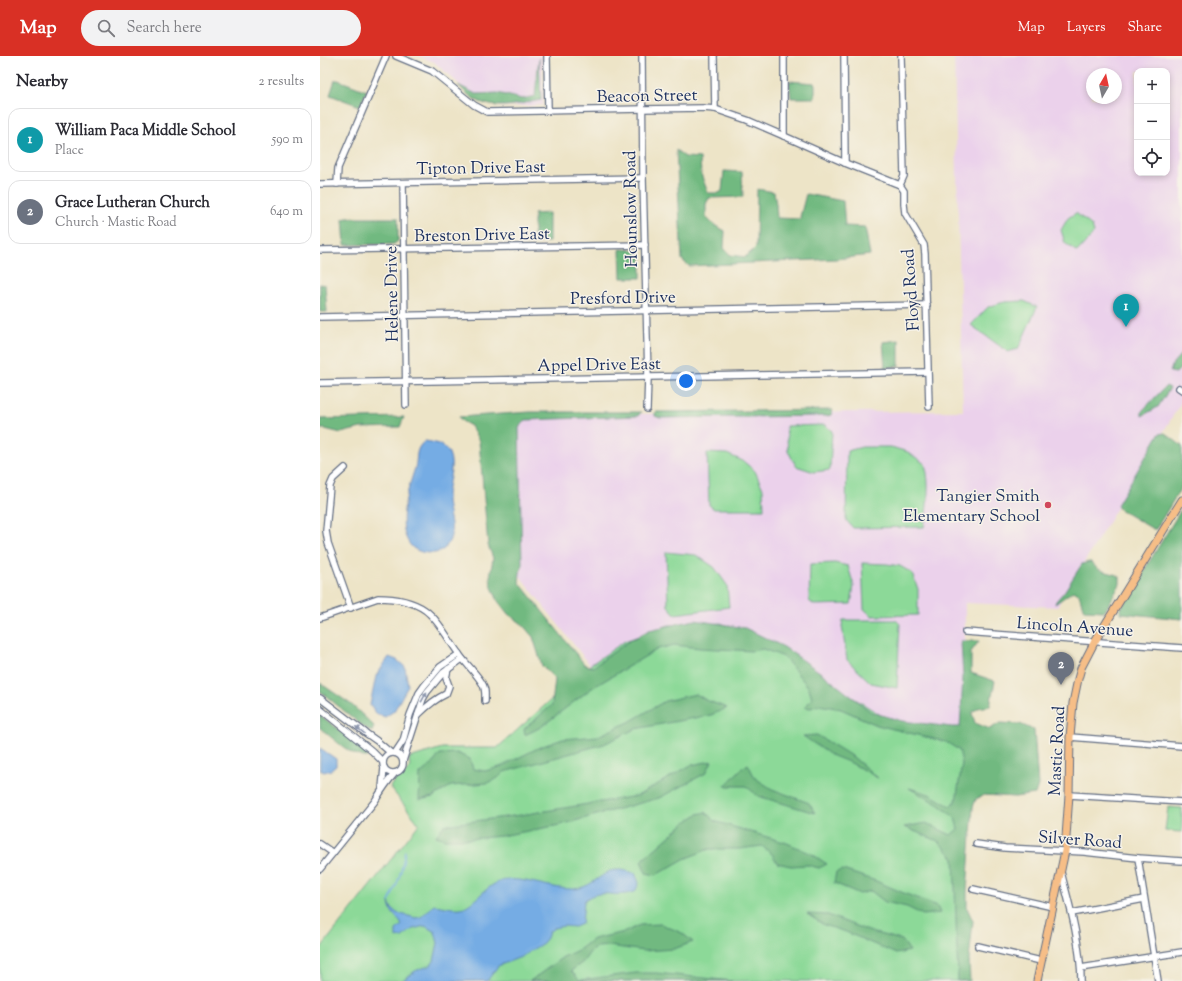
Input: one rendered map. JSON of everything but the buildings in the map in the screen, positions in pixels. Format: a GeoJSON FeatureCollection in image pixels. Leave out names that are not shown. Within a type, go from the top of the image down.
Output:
{"type":"FeatureCollection","features":[{"type":"Feature","properties":{"kind":"main road","name":"Mastic Road"},"geometry":{"type":"LineString","coordinates":[[1037,981],[1065,851],[1069,795],[1070,737],[1073,703],[1081,668],[1095,641],[1182,500]]}},
{"type":"Feature","properties":{"kind":"street"},"geometry":{"type":"LineString","coordinates":[[336,184],[338,168],[386,56]]}},
{"type":"Feature","properties":{"kind":"street","name":"Beacon Street"},"geometry":{"type":"LineString","coordinates":[[396,56],[432,71],[474,105],[487,112],[715,109],[784,136],[900,185]]}},
{"type":"Feature","properties":{"kind":"street"},"geometry":{"type":"LineString","coordinates":[[547,56],[548,110]]}},
{"type":"Feature","properties":{"kind":"street","name":"Hounslow Road"},"geometry":{"type":"LineString","coordinates":[[642,56],[643,178],[648,377],[647,408]]}},
{"type":"Feature","properties":{"kind":"street"},"geometry":{"type":"LineString","coordinates":[[714,56],[715,109]]}},
{"type":"Feature","properties":{"kind":"street"},"geometry":{"type":"LineString","coordinates":[[784,56],[784,136]]}},
{"type":"Feature","properties":{"kind":"street"},"geometry":{"type":"LineString","coordinates":[[844,56],[845,163]]}},
{"type":"Feature","properties":{"kind":"street","name":"Floyd Road"},"geometry":{"type":"LineString","coordinates":[[902,56],[904,176],[900,185],[904,191],[905,213],[924,245],[926,267],[927,372],[929,407]]}},
{"type":"Feature","properties":{"kind":"street","name":"Tipton Drive East"},"geometry":{"type":"LineString","coordinates":[[320,184],[643,178]]}},
{"type":"Feature","properties":{"kind":"street","name":"Helene Drive"},"geometry":{"type":"LineString","coordinates":[[403,183],[406,405]]}},
{"type":"Feature","properties":{"kind":"street","name":"Breston Drive East"},"geometry":{"type":"LineString","coordinates":[[320,250],[645,245]]}},
{"type":"Feature","properties":{"kind":"street","name":"Presford Drive"},"geometry":{"type":"LineString","coordinates":[[320,317],[926,306]]}},
{"type":"Feature","properties":{"kind":"street","name":"Appel Drive East"},"geometry":{"type":"LineString","coordinates":[[320,383],[927,372]]}},
{"type":"Feature","properties":{"kind":"street"},"geometry":{"type":"LineString","coordinates":[[345,468],[333,479],[330,486],[326,531],[328,543],[351,608]]}},
{"type":"Feature","properties":{"kind":"street"},"geometry":{"type":"LineString","coordinates":[[320,618],[378,598],[388,598],[415,604],[426,611],[435,620],[460,657],[482,683],[485,691],[485,701]]}},
{"type":"Feature","properties":{"kind":"street","name":"Lincoln Avenue"},"geometry":{"type":"LineString","coordinates":[[965,632],[1182,648]]}},
{"type":"Feature","properties":{"kind":"street"},"geometry":{"type":"LineString","coordinates":[[382,788],[386,756],[393,753],[403,741],[416,699],[424,686],[438,674],[448,669],[460,657]]}},
{"type":"Feature","properties":{"kind":"street"},"geometry":{"type":"LineString","coordinates":[[320,868],[375,801],[382,788],[402,769],[403,760],[423,698],[438,674],[440,667],[460,657]]}},
{"type":"Feature","properties":{"kind":"street"},"geometry":{"type":"LineString","coordinates":[[417,717],[436,698],[446,694],[449,686],[446,678],[448,669]]}},
{"type":"Feature","properties":{"kind":"street"},"geometry":{"type":"LineString","coordinates":[[438,674],[446,678]]}},
{"type":"Feature","properties":{"kind":"street"},"geometry":{"type":"LineString","coordinates":[[320,698],[393,753],[401,756],[403,760]]}},
{"type":"Feature","properties":{"kind":"street"},"geometry":{"type":"LineString","coordinates":[[320,709],[372,751],[389,772],[395,774]]}},
{"type":"Feature","properties":{"kind":"street"},"geometry":{"type":"LineString","coordinates":[[1070,737],[1182,746]]}},
{"type":"Feature","properties":{"kind":"street"},"geometry":{"type":"LineString","coordinates":[[1069,795],[1182,802]]}},
{"type":"Feature","properties":{"kind":"street"},"geometry":{"type":"LineString","coordinates":[[320,844],[333,853]]}},
{"type":"Feature","properties":{"kind":"street","name":"Silver Road"},"geometry":{"type":"LineString","coordinates":[[976,844],[1005,848],[1084,852],[1182,861]]}},
{"type":"Feature","properties":{"kind":"street"},"geometry":{"type":"LineString","coordinates":[[1138,858],[1158,981]]}},
{"type":"Feature","properties":{"kind":"street"},"geometry":{"type":"LineString","coordinates":[[1061,872],[1072,913],[1081,968],[1081,981]]}},
{"type":"Feature","properties":{"kind":"street"},"geometry":{"type":"LineString","coordinates":[[973,889],[1053,906]]}},
{"type":"Feature","properties":{"kind":"street"},"geometry":{"type":"LineString","coordinates":[[1072,913],[1144,899]]}},
{"type":"Feature","properties":{"kind":"street"},"geometry":{"type":"LineString","coordinates":[[978,946],[1041,961]]}},
{"type":"Feature","properties":{"kind":"street"},"geometry":{"type":"LineString","coordinates":[[1081,968],[1182,952]]}},
{"type":"Feature","properties":{"kind":"shaded area"},"geometry":{"type":"Polygon","coordinates":[[[418,56],[542,56],[543,105],[501,107],[476,99],[434,62],[418,56]]]}},
{"type":"Feature","properties":{"kind":"shaded area"},"geometry":{"type":"Polygon","coordinates":[[[954,56],[1182,56],[1182,401],[1057,607],[965,603],[965,739],[887,719],[830,683],[721,623],[669,625],[625,641],[590,665],[516,571],[516,415],[963,411],[954,56]]]}},
{"type":"Feature","properties":{"kind":"green space"},"geometry":{"type":"Polygon","coordinates":[[[539,58],[541,100],[505,106],[490,105],[476,100],[458,85],[476,94],[498,93],[522,99],[535,96],[539,58]]]}},
{"type":"Feature","properties":{"kind":"green space"},"geometry":{"type":"Polygon","coordinates":[[[335,80],[367,91],[360,106],[330,95],[335,80]]]}},
{"type":"Feature","properties":{"kind":"green space"},"geometry":{"type":"Polygon","coordinates":[[[789,81],[815,83],[815,98],[791,98],[789,81]]]}},
{"type":"Feature","properties":{"kind":"green space"},"geometry":{"type":"Polygon","coordinates":[[[676,150],[685,157],[700,158],[701,174],[708,193],[719,193],[722,191],[724,171],[742,172],[743,197],[709,198],[706,204],[706,217],[714,225],[725,231],[724,248],[730,255],[745,257],[756,247],[757,189],[774,192],[777,218],[801,219],[800,217],[806,194],[843,201],[845,226],[865,227],[870,255],[836,259],[689,266],[682,260],[676,150]]]}},
{"type":"Feature","properties":{"kind":"green space"},"geometry":{"type":"Polygon","coordinates":[[[549,213],[549,242],[534,242],[534,214],[549,213]]]}},
{"type":"Feature","properties":{"kind":"green space"},"geometry":{"type":"Polygon","coordinates":[[[1076,213],[1092,226],[1094,233],[1077,252],[1065,243],[1061,230],[1068,218],[1076,213]]]}},
{"type":"Feature","properties":{"kind":"green space"},"geometry":{"type":"Polygon","coordinates":[[[398,218],[398,241],[394,244],[345,245],[343,219],[398,218]]]}},
{"type":"Feature","properties":{"kind":"green space"},"geometry":{"type":"Polygon","coordinates":[[[620,249],[634,250],[641,256],[641,278],[621,278],[620,249]]]}},
{"type":"Feature","properties":{"kind":"green space"},"geometry":{"type":"Polygon","coordinates":[[[320,284],[325,285],[327,312],[320,312],[320,284]]]}},
{"type":"Feature","properties":{"kind":"green space"},"geometry":{"type":"Polygon","coordinates":[[[1024,301],[1037,307],[1018,349],[1008,352],[971,325],[988,307],[1004,302],[1024,301]]]}},
{"type":"Feature","properties":{"kind":"green space"},"geometry":{"type":"Polygon","coordinates":[[[899,340],[899,366],[885,368],[883,342],[899,340]]]}},
{"type":"Feature","properties":{"kind":"green space"},"geometry":{"type":"Polygon","coordinates":[[[1182,353],[1182,367],[1176,373],[1170,372],[1173,363],[1182,353]]]}},
{"type":"Feature","properties":{"kind":"green space"},"geometry":{"type":"Polygon","coordinates":[[[1166,386],[1170,388],[1158,407],[1142,416],[1142,411],[1166,386]]]}},
{"type":"Feature","properties":{"kind":"green space"},"geometry":{"type":"Polygon","coordinates":[[[833,410],[831,415],[827,416],[660,418],[655,416],[655,412],[833,410]]]}},
{"type":"Feature","properties":{"kind":"green space"},"geometry":{"type":"Polygon","coordinates":[[[530,412],[641,412],[638,416],[526,420],[519,428],[522,565],[519,582],[585,665],[593,667],[626,643],[649,630],[695,620],[745,628],[784,647],[824,675],[871,712],[902,721],[960,727],[963,677],[961,641],[979,641],[971,652],[971,673],[995,681],[990,706],[978,708],[972,713],[975,723],[990,729],[1000,723],[1020,724],[1034,730],[1038,785],[1035,794],[1015,797],[984,795],[976,799],[973,807],[967,891],[967,908],[973,921],[969,959],[970,981],[958,981],[954,858],[938,841],[904,827],[926,823],[951,835],[958,829],[955,818],[939,805],[909,788],[929,794],[950,806],[956,801],[962,763],[959,750],[946,742],[877,725],[841,709],[819,705],[811,708],[805,707],[812,698],[809,688],[784,657],[763,649],[752,651],[674,645],[658,649],[592,688],[541,727],[525,735],[524,729],[552,705],[555,679],[542,666],[533,637],[521,623],[508,614],[498,601],[491,585],[490,577],[493,558],[488,545],[479,441],[471,426],[462,421],[459,417],[530,412]]]}},
{"type":"Feature","properties":{"kind":"green space"},"geometry":{"type":"Polygon","coordinates":[[[404,417],[400,427],[361,428],[341,433],[320,429],[320,419],[404,417]]]}},
{"type":"Feature","properties":{"kind":"green space"},"geometry":{"type":"Polygon","coordinates":[[[825,425],[832,431],[830,470],[814,472],[796,466],[788,451],[786,426],[825,425]]]}},
{"type":"Feature","properties":{"kind":"green space"},"geometry":{"type":"Polygon","coordinates":[[[1165,433],[1182,446],[1182,486],[1156,529],[1153,529],[1119,509],[1117,505],[1159,434],[1165,433]]]}},
{"type":"Feature","properties":{"kind":"green space"},"geometry":{"type":"Polygon","coordinates":[[[862,447],[891,447],[908,452],[925,464],[928,488],[924,527],[853,528],[846,520],[847,451],[862,447]]]}},
{"type":"Feature","properties":{"kind":"green space"},"geometry":{"type":"Polygon","coordinates":[[[707,453],[727,454],[743,461],[755,471],[763,489],[764,509],[714,509],[709,505],[707,453]]]}},
{"type":"Feature","properties":{"kind":"green space"},"geometry":{"type":"Polygon","coordinates":[[[1182,508],[1182,619],[1121,613],[1121,608],[1182,508]]]}},
{"type":"Feature","properties":{"kind":"green space"},"geometry":{"type":"Polygon","coordinates":[[[666,552],[696,555],[714,567],[727,585],[729,607],[675,614],[668,606],[666,552]]]}},
{"type":"Feature","properties":{"kind":"green space"},"geometry":{"type":"Polygon","coordinates":[[[1089,562],[1101,570],[1120,577],[1120,584],[1105,611],[1084,610],[1079,594],[1073,591],[1055,604],[1082,564],[1089,562]]]}},
{"type":"Feature","properties":{"kind":"green space"},"geometry":{"type":"Polygon","coordinates":[[[835,563],[848,566],[854,586],[851,604],[814,605],[809,601],[810,564],[835,563]]]}},
{"type":"Feature","properties":{"kind":"green space"},"geometry":{"type":"Polygon","coordinates":[[[862,563],[900,566],[912,573],[918,589],[918,615],[872,616],[864,609],[862,563]]]}},
{"type":"Feature","properties":{"kind":"green space"},"geometry":{"type":"Polygon","coordinates":[[[843,620],[896,620],[900,624],[897,688],[871,683],[847,660],[842,626],[843,620]]]}},
{"type":"Feature","properties":{"kind":"green space"},"geometry":{"type":"Polygon","coordinates":[[[721,623],[769,641],[830,683],[887,719],[965,739],[965,981],[320,981],[320,949],[419,824],[390,787],[396,778],[403,775],[410,768],[409,758],[442,748],[497,748],[590,665],[625,641],[669,625],[721,623]]]}},
{"type":"Feature","properties":{"kind":"green space"},"geometry":{"type":"Polygon","coordinates":[[[320,683],[352,705],[374,726],[372,732],[320,691],[320,683]]]}},
{"type":"Feature","properties":{"kind":"green space"},"geometry":{"type":"Polygon","coordinates":[[[696,694],[706,700],[727,708],[711,715],[635,729],[604,744],[504,772],[498,778],[487,783],[451,786],[433,797],[419,800],[420,774],[433,763],[440,754],[457,753],[470,759],[473,769],[485,771],[500,767],[540,747],[563,739],[598,736],[629,722],[665,701],[696,694]]]}},
{"type":"Feature","properties":{"kind":"green space"},"geometry":{"type":"Polygon","coordinates":[[[320,715],[369,753],[367,757],[349,751],[320,728],[320,715]]]}},
{"type":"Feature","properties":{"kind":"green space"},"geometry":{"type":"Polygon","coordinates":[[[817,735],[853,757],[878,778],[851,763],[831,755],[803,736],[817,735]]]}},
{"type":"Feature","properties":{"kind":"green space"},"geometry":{"type":"Polygon","coordinates":[[[712,761],[706,773],[659,798],[560,825],[501,836],[470,839],[445,839],[436,836],[444,825],[521,815],[637,796],[691,765],[712,761]]]}},
{"type":"Feature","properties":{"kind":"green space"},"geometry":{"type":"Polygon","coordinates":[[[748,764],[755,778],[772,789],[809,803],[815,813],[758,796],[746,786],[725,786],[741,769],[748,764]]]}},
{"type":"Feature","properties":{"kind":"green space"},"geometry":{"type":"Polygon","coordinates":[[[1168,807],[1182,808],[1182,832],[1165,831],[1168,807]]]}},
{"type":"Feature","properties":{"kind":"green space"},"geometry":{"type":"Polygon","coordinates":[[[706,812],[714,821],[787,843],[812,854],[827,864],[819,868],[807,865],[791,866],[777,863],[773,855],[762,846],[739,849],[709,849],[684,859],[656,875],[646,873],[641,861],[688,820],[698,814],[706,812]]]}},
{"type":"Feature","properties":{"kind":"green space"},"geometry":{"type":"Polygon","coordinates":[[[843,870],[876,881],[938,906],[941,913],[923,915],[907,907],[885,902],[871,891],[860,894],[834,883],[836,872],[843,870]]]}},
{"type":"Feature","properties":{"kind":"green space"},"geometry":{"type":"Polygon","coordinates":[[[807,914],[828,915],[871,932],[902,940],[910,951],[896,954],[846,932],[824,925],[807,914]]]}},
{"type":"Feature","properties":{"kind":"green space"},"geometry":{"type":"Polygon","coordinates":[[[661,924],[682,933],[693,942],[674,949],[644,951],[609,946],[597,947],[590,952],[583,962],[571,971],[580,980],[636,973],[656,973],[732,981],[530,981],[563,957],[580,949],[593,939],[625,932],[640,925],[661,924]]]}},
{"type":"Feature","properties":{"kind":"water"},"geometry":{"type":"Polygon","coordinates":[[[425,441],[445,447],[451,458],[451,470],[447,493],[447,504],[451,522],[450,540],[441,551],[434,553],[421,552],[412,547],[404,530],[403,519],[406,498],[415,468],[418,450],[425,441]]]}},
{"type":"Feature","properties":{"kind":"water"},"geometry":{"type":"Polygon","coordinates":[[[389,657],[397,660],[405,667],[408,686],[394,711],[385,717],[375,713],[370,705],[376,676],[389,657]]]}},
{"type":"Feature","properties":{"kind":"water"},"geometry":{"type":"Polygon","coordinates":[[[320,748],[336,759],[336,766],[331,770],[324,772],[320,770],[320,748]]]}},
{"type":"Feature","properties":{"kind":"water"},"geometry":{"type":"Polygon","coordinates":[[[622,870],[635,873],[639,883],[635,892],[626,894],[599,894],[589,897],[584,901],[582,924],[575,927],[564,926],[554,928],[549,932],[543,943],[521,957],[498,966],[487,981],[402,981],[415,971],[431,965],[434,961],[438,943],[435,932],[425,926],[413,929],[402,937],[396,938],[396,930],[402,925],[392,912],[389,902],[392,909],[397,913],[416,918],[421,917],[434,905],[455,908],[466,906],[495,883],[501,881],[527,881],[565,889],[574,889],[584,887],[610,871],[622,870]]]}},
{"type":"Feature","properties":{"kind":"waterway"},"geometry":{"type":"LineString","coordinates":[[389,902],[399,877],[405,851]]}},
{"type":"Feature","properties":{"kind":"place","name":"William Paca Middle School"},"geometry":{"type":"Point","coordinates":[1126,327]}},
{"type":"Feature","properties":{"kind":"place","name":"Tangier Smith Elementary School"},"geometry":{"type":"Point","coordinates":[1048,505]}},
{"type":"Feature","properties":{"kind":"place","name":"Grace Lutheran Church"},"geometry":{"type":"Point","coordinates":[1061,685]}}]}
